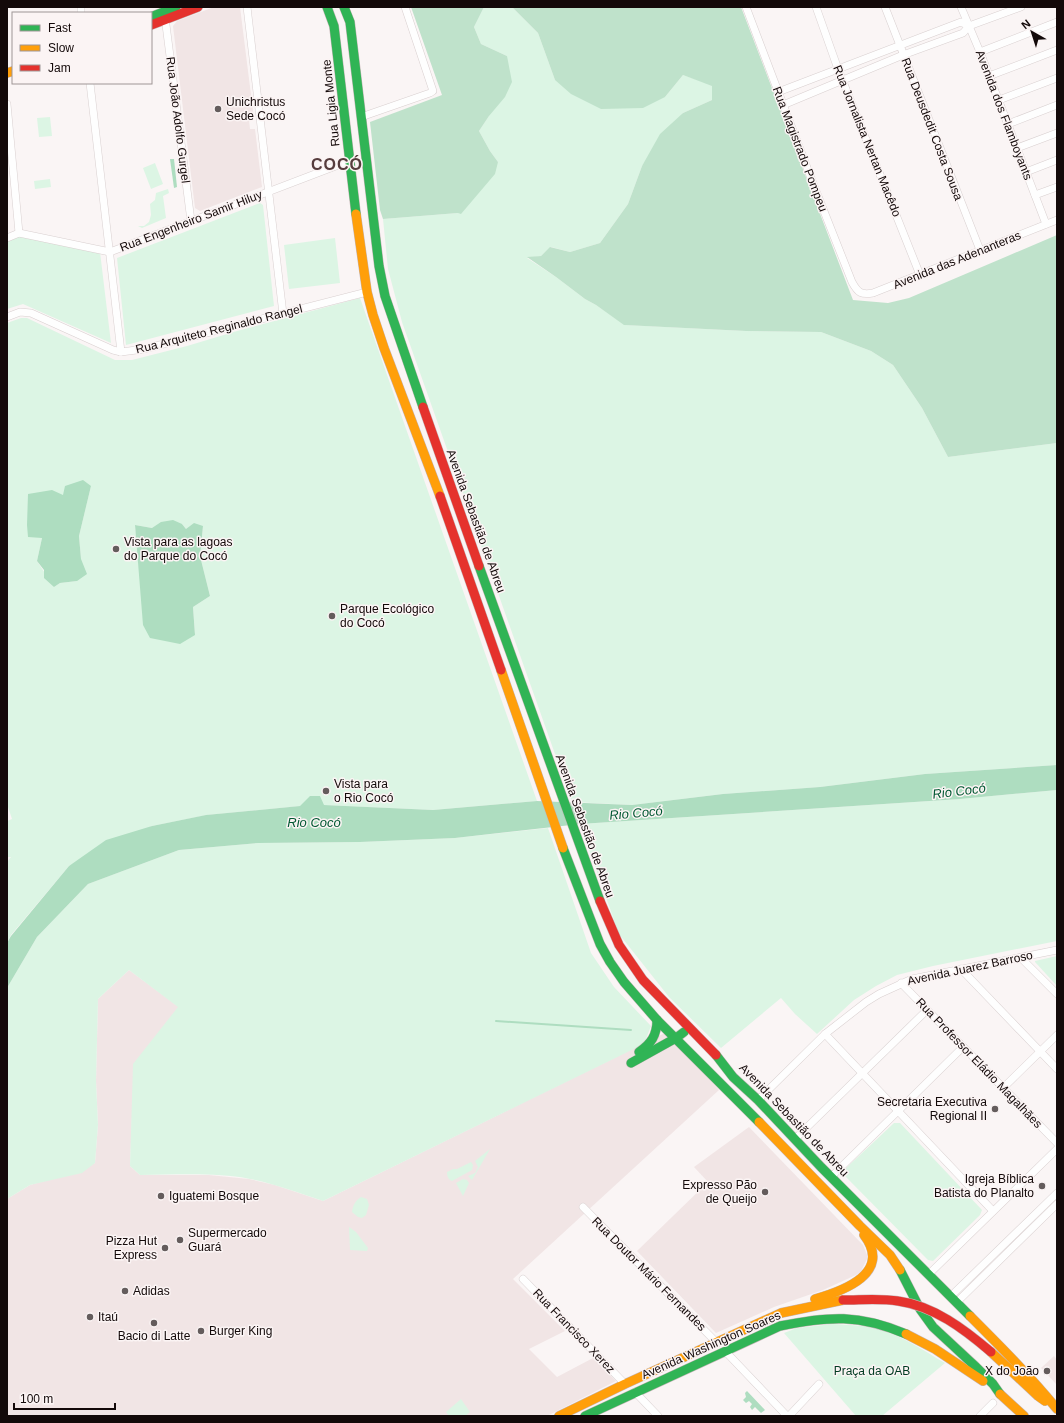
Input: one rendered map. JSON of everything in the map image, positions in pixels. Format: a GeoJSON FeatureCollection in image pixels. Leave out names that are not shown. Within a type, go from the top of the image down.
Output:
{"type":"FeatureCollection","features":[{"type":"Feature","properties":{"kind":"main road"},"geometry":{"type":"LineString","coordinates":[[152,24],[176,7]]}},
{"type":"Feature","properties":{"kind":"main road"},"geometry":{"type":"LineString","coordinates":[[152,17],[165,16],[198,7]]}},
{"type":"Feature","properties":{"kind":"main road","name":"Rua Ligia Monte"},"geometry":{"type":"LineString","coordinates":[[327,7],[334,26],[349,161],[367,292]]}},
{"type":"Feature","properties":{"kind":"main road"},"geometry":{"type":"LineString","coordinates":[[344,7],[350,22]]}},
{"type":"Feature","properties":{"kind":"main road"},"geometry":{"type":"LineString","coordinates":[[349,7],[361,117]]}},
{"type":"Feature","properties":{"kind":"main road","name":"Avenida Sebastião de Abreu"},"geometry":{"type":"LineString","coordinates":[[361,117],[383,287],[393,321],[544,748],[603,910],[614,935],[629,961],[643,980],[721,1060],[734,1077],[758,1100],[821,1167],[929,1274]]}},
{"type":"Feature","properties":{"kind":"main road","name":"Avenida Sebastião de Abreu"},"geometry":{"type":"LineString","coordinates":[[367,292],[384,348],[422,446],[570,868],[606,956],[624,982],[657,1020],[784,1146],[811,1177],[860,1226]]}},
{"type":"Feature","properties":{"kind":"main road"},"geometry":{"type":"LineString","coordinates":[[402,394],[408,402],[415,417],[422,420],[425,415]]}},
{"type":"Feature","properties":{"kind":"main road"},"geometry":{"type":"LineString","coordinates":[[422,446],[426,446],[431,450],[441,472],[448,480]]}},
{"type":"Feature","properties":{"kind":"main road"},"geometry":{"type":"LineString","coordinates":[[643,980],[651,995],[682,1029],[716,1065],[734,1077]]}},
{"type":"Feature","properties":{"kind":"main road"},"geometry":{"type":"LineString","coordinates":[[632,1059],[654,1038],[658,1029],[657,1020]]}},
{"type":"Feature","properties":{"kind":"main road"},"geometry":{"type":"LineString","coordinates":[[632,1059],[673,1036],[682,1029]]}},
{"type":"Feature","properties":{"kind":"main road"},"geometry":{"type":"LineString","coordinates":[[632,1059],[642,1059],[662,1049],[671,1047],[688,1050]]}},
{"type":"Feature","properties":{"kind":"main road"},"geometry":{"type":"LineString","coordinates":[[784,1146],[795,1139]]}},
{"type":"Feature","properties":{"kind":"main road"},"geometry":{"type":"LineString","coordinates":[[811,1177],[821,1167]]}},
{"type":"Feature","properties":{"kind":"main road"},"geometry":{"type":"LineString","coordinates":[[782,1313],[791,1306],[825,1296],[856,1282],[865,1276],[871,1263],[873,1252],[870,1243],[862,1234],[860,1226]]}},
{"type":"Feature","properties":{"kind":"main road","name":"Avenida Washington Soares"},"geometry":{"type":"LineString","coordinates":[[860,1226],[894,1261],[916,1301],[933,1327],[975,1366],[1000,1394],[1024,1416]]}},
{"type":"Feature","properties":{"kind":"main road","name":"Avenida Washington Soares"},"geometry":{"type":"LineString","coordinates":[[929,1274],[1043,1392],[1057,1409]]}},
{"type":"Feature","properties":{"kind":"main road","name":"Avenida Washington Soares"},"geometry":{"type":"LineString","coordinates":[[559,1416],[625,1384],[782,1313],[843,1300],[874,1299],[892,1300],[911,1304],[955,1324],[970,1334],[1038,1396],[1057,1409]]}},
{"type":"Feature","properties":{"kind":"main road","name":"Avenida Washington Soares"},"geometry":{"type":"LineString","coordinates":[[585,1416],[780,1326],[795,1322],[828,1318],[862,1320],[887,1325],[914,1337],[949,1357],[1000,1394]]}},
{"type":"Feature","properties":{"kind":"street"},"geometry":{"type":"LineString","coordinates":[[247,7],[283,314]]}},
{"type":"Feature","properties":{"kind":"street"},"geometry":{"type":"LineString","coordinates":[[361,117],[433,91],[405,7]]}},
{"type":"Feature","properties":{"kind":"street","name":"Rua Magistrado Pompeu"},"geometry":{"type":"LineString","coordinates":[[746,7],[846,268],[856,290]]}},
{"type":"Feature","properties":{"kind":"street","name":"Rua Jornalista Nertan Macêdo"},"geometry":{"type":"LineString","coordinates":[[816,7],[842,80],[920,275]]}},
{"type":"Feature","properties":{"kind":"street","name":"Rua Deusdedit Costa Sousa"},"geometry":{"type":"LineString","coordinates":[[885,7],[980,250]]}},
{"type":"Feature","properties":{"kind":"street","name":"Avenida dos Flamboyants"},"geometry":{"type":"LineString","coordinates":[[961,7],[999,100],[1046,224]]}},
{"type":"Feature","properties":{"kind":"street"},"geometry":{"type":"LineString","coordinates":[[783,105],[903,55],[964,32],[969,26],[1021,7]]}},
{"type":"Feature","properties":{"kind":"street","name":"Rua João Adolfo Gurgel"},"geometry":{"type":"LineString","coordinates":[[165,16],[191,221]]}},
{"type":"Feature","properties":{"kind":"street"},"geometry":{"type":"LineString","coordinates":[[778,92],[961,22],[969,26]]}},
{"type":"Feature","properties":{"kind":"street"},"geometry":{"type":"LineString","coordinates":[[980,52],[1057,22]]}},
{"type":"Feature","properties":{"kind":"street"},"geometry":{"type":"LineString","coordinates":[[989,76],[1057,50]]}},
{"type":"Feature","properties":{"kind":"street"},"geometry":{"type":"LineString","coordinates":[[999,100],[1057,78]]}},
{"type":"Feature","properties":{"kind":"street"},"geometry":{"type":"LineString","coordinates":[[90,84],[121,352]]}},
{"type":"Feature","properties":{"kind":"street"},"geometry":{"type":"LineString","coordinates":[[7,104],[19,233],[7,238]]}},
{"type":"Feature","properties":{"kind":"street"},"geometry":{"type":"LineString","coordinates":[[1008,124],[1057,105]]}},
{"type":"Feature","properties":{"kind":"street"},"geometry":{"type":"LineString","coordinates":[[1017,148],[1057,133]]}},
{"type":"Feature","properties":{"kind":"street"},"geometry":{"type":"LineString","coordinates":[[1026,172],[1057,160]]}},
{"type":"Feature","properties":{"kind":"street","name":"Rua Engenheiro Samir Hiluy"},"geometry":{"type":"LineString","coordinates":[[19,233],[110,252],[349,161]]}},
{"type":"Feature","properties":{"kind":"street"},"geometry":{"type":"LineString","coordinates":[[1035,195],[1057,187]]}},
{"type":"Feature","properties":{"kind":"street","name":"Avenida das Adenanteras"},"geometry":{"type":"LineString","coordinates":[[856,290],[866,294],[873,293],[1057,220]]}},
{"type":"Feature","properties":{"kind":"street","name":"Rua Arquiteto Reginaldo Rangel"},"geometry":{"type":"LineString","coordinates":[[7,317],[20,312],[31,313],[113,350],[121,352],[144,349],[367,292]]}},
{"type":"Feature","properties":{"kind":"street","name":"Avenida Juarez Barroso"},"geometry":{"type":"LineString","coordinates":[[758,1100],[825,1034],[866,1002],[880,994],[902,983],[926,976],[1057,950]]}},
{"type":"Feature","properties":{"kind":"street"},"geometry":{"type":"LineString","coordinates":[[1022,958],[1057,994]]}},
{"type":"Feature","properties":{"kind":"street"},"geometry":{"type":"LineString","coordinates":[[961,969],[1057,1069]]}},
{"type":"Feature","properties":{"kind":"street","name":"Rua Professor Eládio Magalhães"},"geometry":{"type":"LineString","coordinates":[[902,983],[926,1010],[1057,1143]]}},
{"type":"Feature","properties":{"kind":"street"},"geometry":{"type":"LineString","coordinates":[[795,1139],[926,1010]]}},
{"type":"Feature","properties":{"kind":"street"},"geometry":{"type":"LineString","coordinates":[[825,1034],[993,1212]]}},
{"type":"Feature","properties":{"kind":"street"},"geometry":{"type":"LineString","coordinates":[[1003,1088],[1057,1035]]}},
{"type":"Feature","properties":{"kind":"street"},"geometry":{"type":"LineString","coordinates":[[831,1177],[963,1048]]}},
{"type":"Feature","properties":{"kind":"street"},"geometry":{"type":"LineString","coordinates":[[929,1274],[1057,1149]]}},
{"type":"Feature","properties":{"kind":"street"},"geometry":{"type":"LineString","coordinates":[[954,1299],[1057,1194]]}},
{"type":"Feature","properties":{"kind":"street"},"geometry":{"type":"LineString","coordinates":[[954,1299],[1057,1204]]}},
{"type":"Feature","properties":{"kind":"street","name":"Rua Doutor Mário Fernandes"},"geometry":{"type":"LineString","coordinates":[[583,1207],[716,1342]]}},
{"type":"Feature","properties":{"kind":"street","name":"Rua Francisco Xerez"},"geometry":{"type":"LineString","coordinates":[[523,1279],[625,1384]]}},
{"type":"Feature","properties":{"kind":"street"},"geometry":{"type":"LineString","coordinates":[[725,1351],[788,1416],[819,1384]]}},
{"type":"Feature","properties":{"kind":"street"},"geometry":{"type":"LineString","coordinates":[[635,1392],[658,1416]]}},
{"type":"Feature","properties":{"kind":"street"},"geometry":{"type":"LineString","coordinates":[[980,1416],[993,1403]]}},
{"type":"Feature","properties":{"kind":"shaded area","name":"Unichristus Sede Cocó"},"geometry":{"type":"Polygon","coordinates":[[[214,7],[240,7],[254,119],[249,120],[250,129],[255,129],[262,187],[200,211],[195,208],[173,26],[177,21],[214,7]]]}},
{"type":"Feature","properties":{"kind":"shaded area"},"geometry":{"type":"Polygon","coordinates":[[[411,7],[484,7],[474,27],[481,44],[507,56],[512,82],[505,97],[479,131],[498,162],[495,174],[461,214],[383,219],[380,210],[370,122],[442,95],[411,7]]]}},
{"type":"Feature","properties":{"kind":"shaded area"},"geometry":{"type":"Polygon","coordinates":[[[512,7],[741,7],[853,300],[888,303],[909,298],[1057,235],[1057,443],[948,457],[922,408],[893,365],[871,351],[821,332],[746,331],[624,325],[527,257],[541,256],[550,247],[570,252],[600,243],[628,204],[642,166],[660,134],[683,113],[712,100],[712,86],[683,75],[665,97],[643,108],[601,109],[571,94],[555,80],[538,33],[512,7]]]}},
{"type":"Feature","properties":{"kind":"shaded area","name":"Iguatemi Bosque"},"geometry":{"type":"Polygon","coordinates":[[[129,970],[179,1007],[133,1093],[130,1166],[140,1175],[209,1175],[249,1179],[275,1185],[323,1201],[667,1032],[719,1090],[513,1279],[565,1331],[529,1349],[557,1377],[593,1358],[616,1381],[547,1416],[7,1416],[7,1199],[30,1185],[55,1178],[95,1163],[98,1125],[96,1081],[98,999],[129,970]]]}},
{"type":"Feature","properties":{"kind":"shaded area"},"geometry":{"type":"Polygon","coordinates":[[[749,1127],[863,1245],[867,1259],[861,1271],[856,1275],[823,1290],[774,1307],[716,1333],[637,1251],[708,1182],[694,1167],[749,1127]]]}},
{"type":"Feature","properties":{"kind":"shaded area"},"geometry":{"type":"Polygon","coordinates":[[[1054,1356],[1057,1360],[1057,1385],[1041,1368],[1054,1356]]]}},
{"type":"Feature","properties":{"kind":"green space"},"geometry":{"type":"Polygon","coordinates":[[[484,7],[512,7],[538,33],[555,80],[665,97],[683,75],[712,85],[712,100],[683,113],[642,166],[628,204],[600,243],[570,252],[551,247],[541,256],[527,258],[625,325],[746,331],[821,332],[871,351],[893,365],[922,408],[948,457],[1057,443],[1057,765],[925,774],[820,787],[723,794],[632,805],[572,802],[402,322],[388,269],[383,219],[458,213],[498,162],[479,131],[489,116],[507,56],[481,44],[474,27],[484,7]]]}},
{"type":"Feature","properties":{"kind":"green space"},"geometry":{"type":"Polygon","coordinates":[[[50,117],[52,136],[39,137],[37,118],[50,117]]]}},
{"type":"Feature","properties":{"kind":"green space"},"geometry":{"type":"Polygon","coordinates":[[[155,163],[163,184],[151,189],[143,168],[155,163]]]}},
{"type":"Feature","properties":{"kind":"green space"},"geometry":{"type":"Polygon","coordinates":[[[50,179],[51,187],[35,189],[34,181],[50,179]]]}},
{"type":"Feature","properties":{"kind":"green space"},"geometry":{"type":"Polygon","coordinates":[[[168,189],[169,193],[163,196],[166,218],[142,228],[138,226],[144,226],[149,222],[151,215],[150,204],[155,200],[156,193],[168,189]]]}},
{"type":"Feature","properties":{"kind":"green space"},"geometry":{"type":"Polygon","coordinates":[[[260,203],[263,205],[274,306],[126,345],[117,258],[260,203]]]}},
{"type":"Feature","properties":{"kind":"green space"},"geometry":{"type":"Polygon","coordinates":[[[19,236],[100,252],[111,343],[23,304],[7,309],[7,240],[19,236]]]}},
{"type":"Feature","properties":{"kind":"green space"},"geometry":{"type":"Polygon","coordinates":[[[335,238],[340,283],[289,289],[284,245],[335,238]]]}},
{"type":"Feature","properties":{"kind":"green space","name":"Parque Ecológico do Cocó"},"geometry":{"type":"Polygon","coordinates":[[[360,298],[537,801],[433,810],[324,805],[301,806],[207,815],[152,826],[69,866],[11,935],[7,943],[7,862],[11,857],[7,857],[7,821],[12,819],[7,804],[7,323],[21,318],[27,318],[115,360],[132,360],[360,298]],[[91,486],[63,495],[42,538],[37,561],[54,587],[60,583],[77,581],[81,559],[79,536],[91,486]],[[182,524],[152,528],[135,525],[139,568],[195,634],[193,607],[210,596],[200,556],[203,526],[186,529],[182,524]]]}},
{"type":"Feature","properties":{"kind":"green space"},"geometry":{"type":"Polygon","coordinates":[[[1057,790],[1057,941],[933,966],[897,975],[854,1000],[817,1034],[795,1014],[781,998],[721,1048],[669,997],[619,934],[580,824],[960,799],[1057,790]]]}},
{"type":"Feature","properties":{"kind":"green space"},"geometry":{"type":"Polygon","coordinates":[[[548,828],[591,953],[614,987],[651,1026],[644,1044],[323,1201],[269,1183],[223,1175],[140,1175],[130,1166],[133,1064],[178,1007],[129,970],[98,999],[96,1081],[98,1125],[95,1163],[82,1173],[30,1185],[7,1199],[7,988],[37,937],[88,884],[179,850],[258,843],[360,842],[455,838],[548,828]]]}},
{"type":"Feature","properties":{"kind":"green space"},"geometry":{"type":"Polygon","coordinates":[[[1057,956],[1057,986],[1035,961],[1057,956]]]}},
{"type":"Feature","properties":{"kind":"green space"},"geometry":{"type":"Polygon","coordinates":[[[894,1123],[900,1123],[982,1210],[980,1215],[933,1261],[928,1260],[844,1175],[844,1170],[894,1123]]]}},
{"type":"Feature","properties":{"kind":"green space"},"geometry":{"type":"Polygon","coordinates":[[[490,1149],[472,1180],[468,1176],[475,1173],[478,1167],[475,1161],[490,1149]]]}},
{"type":"Feature","properties":{"kind":"green space"},"geometry":{"type":"Polygon","coordinates":[[[471,1162],[473,1165],[472,1170],[452,1181],[449,1179],[447,1172],[471,1162]]]}},
{"type":"Feature","properties":{"kind":"green space"},"geometry":{"type":"Polygon","coordinates":[[[463,1179],[467,1180],[469,1183],[463,1196],[456,1183],[463,1179]]]}},
{"type":"Feature","properties":{"kind":"green space"},"geometry":{"type":"Polygon","coordinates":[[[361,1197],[367,1199],[369,1205],[366,1215],[362,1218],[358,1217],[352,1212],[355,1203],[361,1197]]]}},
{"type":"Feature","properties":{"kind":"green space"},"geometry":{"type":"Polygon","coordinates":[[[349,1227],[356,1232],[368,1248],[367,1251],[350,1250],[349,1227]]]}},
{"type":"Feature","properties":{"kind":"green space","name":"Praça da OAB"},"geometry":{"type":"Polygon","coordinates":[[[833,1324],[856,1325],[888,1332],[913,1344],[945,1363],[882,1416],[856,1416],[784,1333],[797,1328],[833,1324]]]}},
{"type":"Feature","properties":{"kind":"green space"},"geometry":{"type":"Polygon","coordinates":[[[461,1399],[470,1412],[465,1416],[449,1416],[446,1412],[461,1399]]]}},
{"type":"Feature","properties":{"kind":"water"},"geometry":{"type":"Polygon","coordinates":[[[170,159],[174,159],[177,187],[174,188],[170,159]]]}},
{"type":"Feature","properties":{"kind":"water"},"geometry":{"type":"Polygon","coordinates":[[[83,480],[91,486],[79,536],[81,559],[87,574],[77,581],[60,583],[54,587],[44,578],[44,570],[37,561],[42,538],[28,537],[28,494],[52,490],[63,495],[65,486],[83,480]]]}},
{"type":"Feature","properties":{"kind":"water"},"geometry":{"type":"Polygon","coordinates":[[[173,520],[182,524],[186,529],[194,523],[203,526],[200,556],[210,596],[193,607],[195,635],[180,644],[150,638],[143,625],[135,525],[152,528],[161,522],[173,520]]]}},
{"type":"Feature","properties":{"kind":"water","name":"Rio Cocó"},"geometry":{"type":"Polygon","coordinates":[[[1057,765],[1057,790],[960,799],[580,824],[455,838],[360,842],[258,843],[179,850],[88,884],[37,937],[7,988],[7,943],[11,936],[69,866],[106,840],[152,826],[206,815],[300,806],[310,796],[320,796],[324,805],[433,810],[537,801],[632,805],[723,794],[820,787],[925,774],[1057,765]]]}},
{"type":"Feature","properties":{"kind":"water"},"geometry":{"type":"Polygon","coordinates":[[[747,1391],[765,1410],[761,1413],[755,1407],[752,1410],[750,1407],[752,1404],[749,1401],[746,1403],[743,1400],[746,1397],[745,1393],[747,1391]]]}},
{"type":"Feature","properties":{"kind":"waterway"},"geometry":{"type":"LineString","coordinates":[[496,1021],[631,1030]]}},
{"type":"Feature","properties":{"kind":"traffic: fast"},"geometry":{"type":"LineString","coordinates":[[152,17],[176,7]]}},
{"type":"Feature","properties":{"kind":"traffic: fast"},"geometry":{"type":"LineString","coordinates":[[327,7],[334,26],[356,214]]}},
{"type":"Feature","properties":{"kind":"traffic: fast"},"geometry":{"type":"LineString","coordinates":[[344,7],[350,22],[379,266],[385,296],[423,407]]}},
{"type":"Feature","properties":{"kind":"traffic: fast"},"geometry":{"type":"LineString","coordinates":[[479,566],[600,901]]}},
{"type":"Feature","properties":{"kind":"traffic: fast"},"geometry":{"type":"LineString","coordinates":[[563,848],[600,944],[624,982],[657,1020],[759,1122]]}},
{"type":"Feature","properties":{"kind":"traffic: fast"},"geometry":{"type":"LineString","coordinates":[[639,1052],[647,1046],[652,1039],[656,1030],[657,1020]]}},
{"type":"Feature","properties":{"kind":"traffic: fast"},"geometry":{"type":"LineString","coordinates":[[631,1063],[684,1032]]}},
{"type":"Feature","properties":{"kind":"traffic: fast"},"geometry":{"type":"LineString","coordinates":[[716,1055],[733,1077],[758,1100],[821,1167],[970,1316]]}},
{"type":"Feature","properties":{"kind":"traffic: fast"},"geometry":{"type":"LineString","coordinates":[[900,1270],[920,1309],[933,1327],[975,1366],[993,1384],[1000,1394]]}},
{"type":"Feature","properties":{"kind":"traffic: fast"},"geometry":{"type":"LineString","coordinates":[[585,1416],[780,1326],[814,1320],[844,1319],[873,1323],[906,1334]]}},
{"type":"Feature","properties":{"kind":"traffic: slow"},"geometry":{"type":"LineString","coordinates":[[7,73],[12,71]]}},
{"type":"Feature","properties":{"kind":"traffic: slow"},"geometry":{"type":"LineString","coordinates":[[356,214],[367,292],[373,315],[440,496]]}},
{"type":"Feature","properties":{"kind":"traffic: slow"},"geometry":{"type":"LineString","coordinates":[[501,670],[563,848]]}},
{"type":"Feature","properties":{"kind":"traffic: slow"},"geometry":{"type":"LineString","coordinates":[[759,1122],[890,1255],[900,1270]]}},
{"type":"Feature","properties":{"kind":"traffic: slow"},"geometry":{"type":"LineString","coordinates":[[815,1299],[839,1291],[861,1278],[869,1270],[873,1260],[871,1248],[864,1235]]}},
{"type":"Feature","properties":{"kind":"traffic: slow"},"geometry":{"type":"LineString","coordinates":[[559,1416],[625,1384],[781,1313],[843,1300]]}},
{"type":"Feature","properties":{"kind":"traffic: slow"},"geometry":{"type":"LineString","coordinates":[[970,1316],[1026,1373],[1057,1409]]}},
{"type":"Feature","properties":{"kind":"traffic: slow"},"geometry":{"type":"LineString","coordinates":[[906,1334],[935,1349],[983,1381]]}},
{"type":"Feature","properties":{"kind":"traffic: slow"},"geometry":{"type":"LineString","coordinates":[[991,1352],[1045,1401]]}},
{"type":"Feature","properties":{"kind":"traffic: slow"},"geometry":{"type":"LineString","coordinates":[[1000,1394],[1024,1416]]}},
{"type":"Feature","properties":{"kind":"traffic: jam"},"geometry":{"type":"LineString","coordinates":[[152,25],[198,7]]}},
{"type":"Feature","properties":{"kind":"traffic: jam"},"geometry":{"type":"LineString","coordinates":[[423,407],[479,566]]}},
{"type":"Feature","properties":{"kind":"traffic: jam"},"geometry":{"type":"LineString","coordinates":[[440,496],[501,670]]}},
{"type":"Feature","properties":{"kind":"traffic: jam"},"geometry":{"type":"LineString","coordinates":[[600,901],[619,945],[643,980],[716,1055]]}},
{"type":"Feature","properties":{"kind":"traffic: jam"},"geometry":{"type":"LineString","coordinates":[[843,1300],[891,1300],[924,1308],[936,1313],[959,1327],[991,1352]]}},
{"type":"Feature","properties":{"kind":"place","name":"Unichristus Sede Cocó"},"geometry":{"type":"Point","coordinates":[218,109]}},
{"type":"Feature","properties":{"kind":"place","name":"Vista para as lagoas do Parque do Cocó"},"geometry":{"type":"Point","coordinates":[116,549]}},
{"type":"Feature","properties":{"kind":"place","name":"Parque Ecológico do Cocó"},"geometry":{"type":"Point","coordinates":[332,616]}},
{"type":"Feature","properties":{"kind":"place","name":"Vista para o Rio Cocó"},"geometry":{"type":"Point","coordinates":[326,791]}},
{"type":"Feature","properties":{"kind":"place","name":"Secretaria Executiva Regional II"},"geometry":{"type":"Point","coordinates":[995,1109]}},
{"type":"Feature","properties":{"kind":"place","name":"Igreja Bíblica Batista do Planalto"},"geometry":{"type":"Point","coordinates":[1042,1186]}},
{"type":"Feature","properties":{"kind":"place","name":"Expresso Pão de Queijo"},"geometry":{"type":"Point","coordinates":[765,1192]}},
{"type":"Feature","properties":{"kind":"place","name":"Iguatemi Bosque"},"geometry":{"type":"Point","coordinates":[161,1196]}},
{"type":"Feature","properties":{"kind":"place","name":"Supermercado Guará"},"geometry":{"type":"Point","coordinates":[180,1240]}},
{"type":"Feature","properties":{"kind":"place","name":"Pizza Hut Express"},"geometry":{"type":"Point","coordinates":[165,1248]}},
{"type":"Feature","properties":{"kind":"place","name":"Adidas"},"geometry":{"type":"Point","coordinates":[125,1291]}},
{"type":"Feature","properties":{"kind":"place","name":"Itaú"},"geometry":{"type":"Point","coordinates":[90,1317]}},
{"type":"Feature","properties":{"kind":"place","name":"Bacio di Latte"},"geometry":{"type":"Point","coordinates":[154,1323]}},
{"type":"Feature","properties":{"kind":"place","name":"Burger King"},"geometry":{"type":"Point","coordinates":[201,1331]}},
{"type":"Feature","properties":{"kind":"place","name":"X do João"},"geometry":{"type":"Point","coordinates":[1047,1371]}},
{"type":"Feature","properties":{"kind":"district","name":"COCÓ"},"geometry":{"type":"Point","coordinates":[337,164]}}]}
